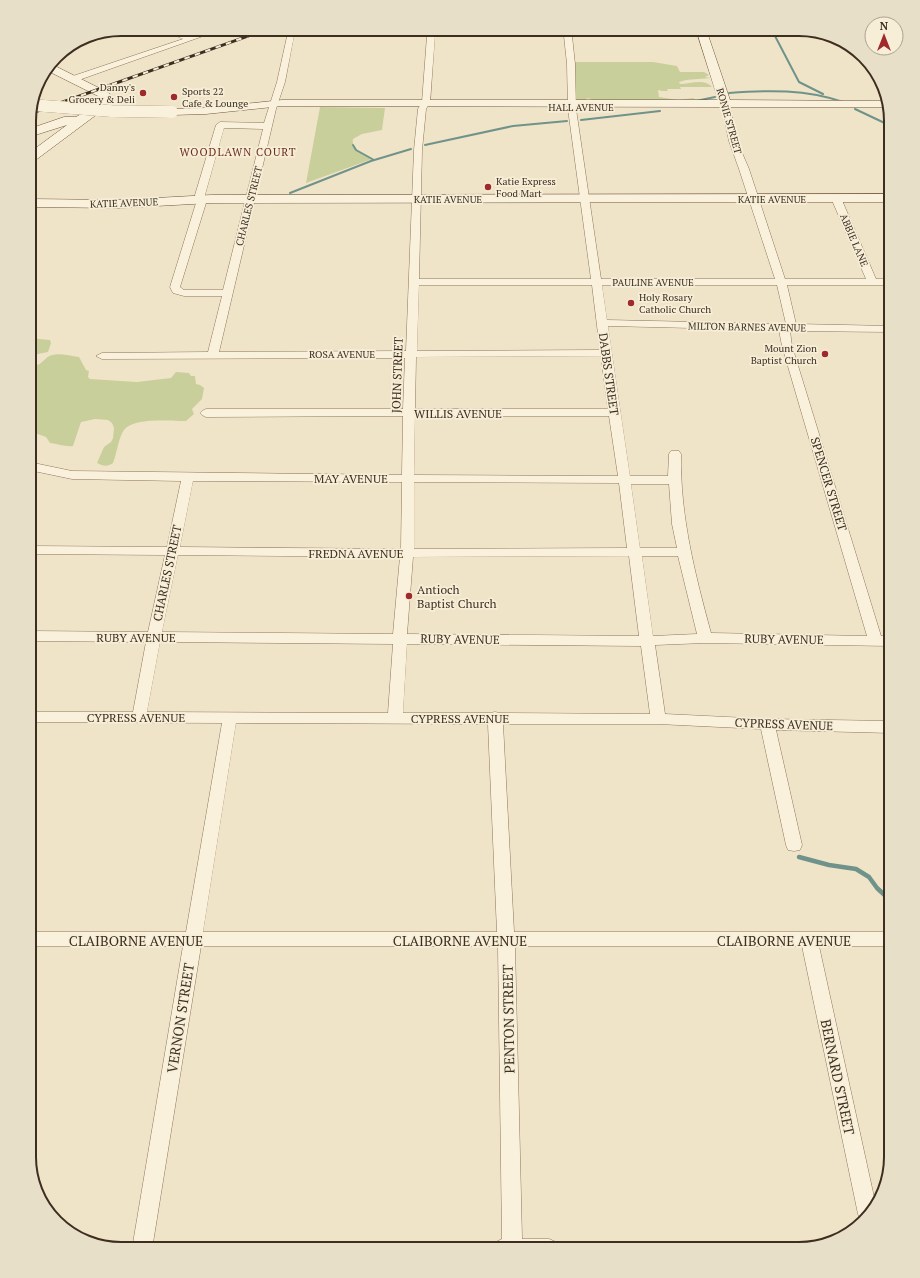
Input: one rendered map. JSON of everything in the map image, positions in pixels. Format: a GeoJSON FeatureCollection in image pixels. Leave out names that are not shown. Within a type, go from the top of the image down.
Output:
{"type":"FeatureCollection","features":[{"type":"Feature","properties":{"kind":"street"},"geometry":{"type":"LineString","coordinates":[[182,36],[190,39]]}},
{"type":"Feature","properties":{"kind":"street"},"geometry":{"type":"LineString","coordinates":[[73,79],[199,36]]}},
{"type":"Feature","properties":{"kind":"street","name":"CHARLES STREET"},"geometry":{"type":"LineString","coordinates":[[214,355],[227,293],[268,126],[285,66],[291,36]]}},
{"type":"Feature","properties":{"kind":"street","name":"JOHN STREET"},"geometry":{"type":"LineString","coordinates":[[395,718],[407,553],[409,413],[418,150],[431,36]]}},
{"type":"Feature","properties":{"kind":"street","name":"DABBS STREET"},"geometry":{"type":"LineString","coordinates":[[568,36],[572,105],[658,719]]}},
{"type":"Feature","properties":{"kind":"street","name":"RONIE STREET"},"geometry":{"type":"LineString","coordinates":[[704,36],[726,105],[733,141],[781,282],[788,328]]}},
{"type":"Feature","properties":{"kind":"street"},"geometry":{"type":"LineString","coordinates":[[36,154],[100,107],[106,100],[105,95],[54,69]]}},
{"type":"Feature","properties":{"kind":"street","name":"HALL AVENUE"},"geometry":{"type":"LineString","coordinates":[[38,105],[111,111],[172,112],[206,111],[274,105],[882,105]]}},
{"type":"Feature","properties":{"kind":"street"},"geometry":{"type":"LineString","coordinates":[[36,131],[93,112]]}},
{"type":"Feature","properties":{"kind":"street"},"geometry":{"type":"LineString","coordinates":[[60,122],[68,120],[79,121]]}},
{"type":"Feature","properties":{"kind":"street"},"geometry":{"type":"LineString","coordinates":[[227,293],[184,293],[177,291],[174,287],[201,203],[200,195],[220,125],[268,126]]}},
{"type":"Feature","properties":{"kind":"street","name":"KATIE AVENUE"},"geometry":{"type":"LineString","coordinates":[[36,203],[119,204],[200,199],[251,198],[884,198]]}},
{"type":"Feature","properties":{"kind":"street","name":"ABBIE LANE"},"geometry":{"type":"LineString","coordinates":[[836,198],[872,282]]}},
{"type":"Feature","properties":{"kind":"street","name":"PAULINE AVENUE"},"geometry":{"type":"LineString","coordinates":[[414,282],[884,282]]}},
{"type":"Feature","properties":{"kind":"street","name":"MILTON BARNES AVENUE"},"geometry":{"type":"LineString","coordinates":[[603,323],[884,329]]}},
{"type":"Feature","properties":{"kind":"street","name":"SPENCER STREET"},"geometry":{"type":"LineString","coordinates":[[788,328],[787,346],[876,641]]}},
{"type":"Feature","properties":{"kind":"street","name":"ROSA AVENUE"},"geometry":{"type":"LineString","coordinates":[[102,356],[607,353]]}},
{"type":"Feature","properties":{"kind":"street","name":"WILLIS AVENUE"},"geometry":{"type":"LineString","coordinates":[[206,413],[614,412]]}},
{"type":"Feature","properties":{"kind":"street"},"geometry":{"type":"LineString","coordinates":[[675,454],[674,480],[684,552],[705,638]]}},
{"type":"Feature","properties":{"kind":"street","name":"MAY AVENUE"},"geometry":{"type":"LineString","coordinates":[[36,467],[72,474],[188,477],[674,480]]}},
{"type":"Feature","properties":{"kind":"street","name":"CHARLES STREET"},"geometry":{"type":"LineString","coordinates":[[139,717],[154,637],[188,477]]}},
{"type":"Feature","properties":{"kind":"street","name":"FREDNA AVENUE"},"geometry":{"type":"LineString","coordinates":[[36,550],[407,553],[684,552]]}},
{"type":"Feature","properties":{"kind":"street","name":"RUBY AVENUE"},"geometry":{"type":"LineString","coordinates":[[36,636],[647,641],[705,638],[884,641]]}},
{"type":"Feature","properties":{"kind":"street","name":"CYPRESS AVENUE"},"geometry":{"type":"LineString","coordinates":[[36,717],[495,717],[658,719],[767,724],[884,727]]}},
{"type":"Feature","properties":{"kind":"street","name":"VERNON STREET"},"geometry":{"type":"LineString","coordinates":[[143,1242],[230,717]]}},
{"type":"Feature","properties":{"kind":"street","name":"PENTON STREET"},"geometry":{"type":"LineString","coordinates":[[495,717],[506,940],[512,1242]]}},
{"type":"Feature","properties":{"kind":"street"},"geometry":{"type":"LineString","coordinates":[[767,724],[794,845]]}},
{"type":"Feature","properties":{"kind":"street","name":"CLAIBORNE AVENUE"},"geometry":{"type":"LineString","coordinates":[[36,939],[884,939]]}},
{"type":"Feature","properties":{"kind":"street","name":"BERNARD STREET"},"geometry":{"type":"LineString","coordinates":[[809,940],[867,1208]]}},
{"type":"Feature","properties":{"kind":"green space"},"geometry":{"type":"Polygon","coordinates":[[[574,62],[653,62],[677,66],[680,72],[704,72],[709,75],[705,77],[711,78],[686,80],[679,82],[680,84],[701,82],[709,84],[712,87],[680,87],[681,89],[667,89],[668,91],[658,90],[659,97],[678,100],[693,98],[697,100],[684,103],[593,103],[591,99],[587,98],[585,102],[577,100],[574,62]]]}},
{"type":"Feature","properties":{"kind":"green space"},"geometry":{"type":"Polygon","coordinates":[[[320,107],[385,108],[382,130],[362,134],[353,139],[356,149],[372,159],[306,183],[320,107]]]}},
{"type":"Feature","properties":{"kind":"green space"},"geometry":{"type":"Polygon","coordinates":[[[36,339],[50,340],[51,343],[48,352],[36,354],[36,339]]]}},
{"type":"Feature","properties":{"kind":"green space"},"geometry":{"type":"Polygon","coordinates":[[[55,354],[79,357],[86,370],[89,371],[88,377],[90,379],[137,382],[171,378],[176,372],[189,373],[191,376],[195,376],[196,384],[204,388],[202,399],[192,409],[194,414],[186,421],[144,421],[129,426],[124,430],[113,463],[107,466],[97,463],[104,447],[111,442],[113,438],[114,428],[112,423],[108,420],[95,419],[81,422],[73,446],[50,443],[46,437],[36,433],[36,365],[41,363],[49,356],[55,354]]]}},
{"type":"Feature","properties":{"kind":"waterway"},"geometry":{"type":"LineString","coordinates":[[775,36],[799,82],[823,94]]}},
{"type":"Feature","properties":{"kind":"waterway"},"geometry":{"type":"LineString","coordinates":[[729,93],[758,91],[801,93],[843,102]]}},
{"type":"Feature","properties":{"kind":"waterway"},"geometry":{"type":"LineString","coordinates":[[696,101],[715,97]]}},
{"type":"Feature","properties":{"kind":"waterway"},"geometry":{"type":"LineString","coordinates":[[855,109],[884,123]]}},
{"type":"Feature","properties":{"kind":"waterway"},"geometry":{"type":"LineString","coordinates":[[581,120],[660,111]]}},
{"type":"Feature","properties":{"kind":"waterway"},"geometry":{"type":"LineString","coordinates":[[425,145],[513,126],[567,121]]}},
{"type":"Feature","properties":{"kind":"waterway"},"geometry":{"type":"LineString","coordinates":[[353,145],[356,150],[374,160]]}},
{"type":"Feature","properties":{"kind":"waterway"},"geometry":{"type":"LineString","coordinates":[[290,193],[371,161],[411,149]]}},
{"type":"Feature","properties":{"kind":"waterway"},"geometry":{"type":"LineString","coordinates":[[799,857],[829,865],[856,869],[869,877],[884,894]]}},
{"type":"Feature","properties":{"kind":"railway"},"geometry":{"type":"LineString","coordinates":[[37,111],[248,36]]}},
{"type":"Feature","properties":{"kind":"place","name":"Danny's Grocery & Deli"},"geometry":{"type":"Point","coordinates":[143,93]}},
{"type":"Feature","properties":{"kind":"place","name":"Sports 22 Cafe & Lounge"},"geometry":{"type":"Point","coordinates":[174,97]}},
{"type":"Feature","properties":{"kind":"place","name":"Katie Express Food Mart"},"geometry":{"type":"Point","coordinates":[488,187]}},
{"type":"Feature","properties":{"kind":"place","name":"Holy Rosary Catholic Church"},"geometry":{"type":"Point","coordinates":[631,303]}},
{"type":"Feature","properties":{"kind":"place","name":"Mount Zion Baptist Church"},"geometry":{"type":"Point","coordinates":[825,354]}},
{"type":"Feature","properties":{"kind":"place","name":"Antioch Baptist Church"},"geometry":{"type":"Point","coordinates":[409,596]}},
{"type":"Feature","properties":{"kind":"district","name":"WOODLAWN COURT"},"geometry":{"type":"Point","coordinates":[238,152]}}]}
